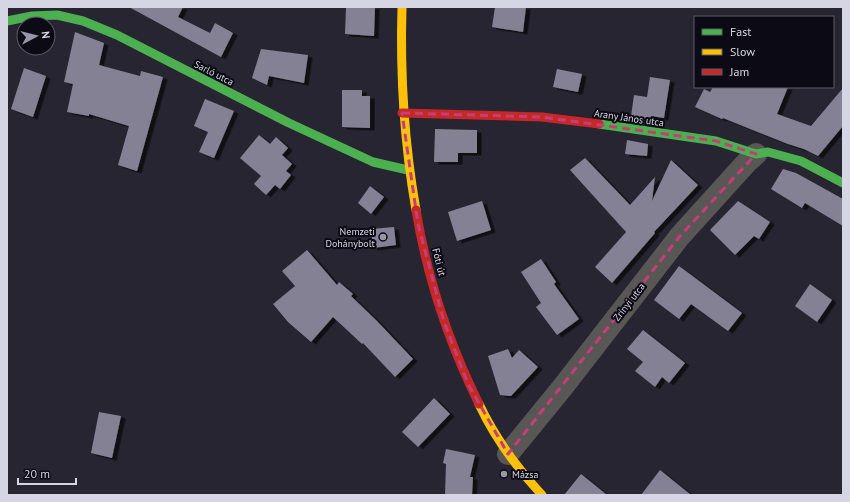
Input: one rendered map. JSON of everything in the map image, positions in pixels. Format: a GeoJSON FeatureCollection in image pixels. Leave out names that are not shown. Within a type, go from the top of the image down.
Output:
{"type":"FeatureCollection","features":[{"type":"Feature","properties":{"kind":"street","name":"Fóti út"},"geometry":{"type":"LineString","coordinates":[[402,7],[402,113],[408,170],[418,224],[430,275],[444,322],[468,384],[487,421],[508,454],[542,495]]}},
{"type":"Feature","properties":{"kind":"street","name":"Sarló utca"},"geometry":{"type":"LineString","coordinates":[[7,20],[32,16],[57,15],[83,21],[117,35],[303,130],[373,162],[408,170]]}},
{"type":"Feature","properties":{"kind":"street","name":"Arany János utca"},"geometry":{"type":"LineString","coordinates":[[402,113],[550,118],[716,141],[756,154],[768,152],[801,160],[843,183]]}},
{"type":"Feature","properties":{"kind":"street","name":"Zrínyi utca"},"geometry":{"type":"LineString","coordinates":[[508,454],[562,388],[680,236],[756,154]]}},
{"type":"Feature","properties":{"kind":"highlighted area"},"geometry":{"type":"Polygon","coordinates":[[[402,113],[542,117],[716,141],[756,154],[680,236],[508,454],[468,384],[444,322],[418,224],[402,113]]]}},
{"type":"Feature","properties":{"kind":"building"},"geometry":{"type":"Polygon","coordinates":[[[129,7],[183,7],[178,17],[210,33],[215,23],[233,33],[221,57],[129,7]]]}},
{"type":"Feature","properties":{"kind":"building"},"geometry":{"type":"Polygon","coordinates":[[[346,7],[375,7],[374,36],[345,34],[346,7]]]}},
{"type":"Feature","properties":{"kind":"building"},"geometry":{"type":"Polygon","coordinates":[[[495,7],[526,7],[523,32],[492,27],[495,7]]]}},
{"type":"Feature","properties":{"kind":"building"},"geometry":{"type":"Polygon","coordinates":[[[75,32],[104,43],[99,65],[140,76],[141,71],[163,77],[137,171],[118,165],[129,126],[89,114],[89,116],[67,112],[73,84],[64,82],[75,32]]]}},
{"type":"Feature","properties":{"kind":"building"},"geometry":{"type":"Polygon","coordinates":[[[261,49],[308,55],[304,83],[269,76],[267,85],[252,78],[261,49]]]}},
{"type":"Feature","properties":{"kind":"building"},"geometry":{"type":"Polygon","coordinates":[[[24,68],[46,76],[33,117],[11,109],[24,68]]]}},
{"type":"Feature","properties":{"kind":"building"},"geometry":{"type":"Polygon","coordinates":[[[557,69],[582,74],[578,92],[553,87],[557,69]]]}},
{"type":"Feature","properties":{"kind":"building"},"geometry":{"type":"Polygon","coordinates":[[[650,77],[670,80],[664,118],[651,116],[650,119],[631,116],[634,95],[647,97],[650,77]]]}},
{"type":"Feature","properties":{"kind":"building"},"geometry":{"type":"Polygon","coordinates":[[[712,88],[788,88],[777,114],[811,126],[843,88],[843,126],[818,156],[804,149],[723,118],[722,119],[695,107],[704,89],[710,92],[712,88]]]}},
{"type":"Feature","properties":{"kind":"building"},"geometry":{"type":"Polygon","coordinates":[[[342,90],[362,90],[362,96],[370,96],[370,128],[342,127],[342,90]]]}},
{"type":"Feature","properties":{"kind":"building"},"geometry":{"type":"Polygon","coordinates":[[[205,99],[234,111],[214,158],[199,152],[208,132],[194,126],[205,99]]]}},
{"type":"Feature","properties":{"kind":"building"},"geometry":{"type":"Polygon","coordinates":[[[435,129],[477,130],[477,153],[458,153],[458,162],[434,162],[435,129]]]}},
{"type":"Feature","properties":{"kind":"building"},"geometry":{"type":"Polygon","coordinates":[[[259,135],[270,144],[276,137],[288,148],[282,155],[292,164],[286,171],[291,175],[280,189],[275,185],[266,195],[254,184],[261,176],[240,158],[259,135]]]}},
{"type":"Feature","properties":{"kind":"building"},"geometry":{"type":"Polygon","coordinates":[[[627,140],[648,144],[647,156],[625,154],[627,140]]]}},
{"type":"Feature","properties":{"kind":"building"},"geometry":{"type":"Polygon","coordinates":[[[585,158],[630,205],[655,177],[652,201],[671,160],[698,185],[654,232],[655,233],[612,283],[595,267],[626,232],[570,170],[585,158]]]}},
{"type":"Feature","properties":{"kind":"building"},"geometry":{"type":"Polygon","coordinates":[[[783,169],[796,173],[843,199],[843,226],[805,203],[802,208],[771,189],[783,169]]]}},
{"type":"Feature","properties":{"kind":"building"},"geometry":{"type":"Polygon","coordinates":[[[370,186],[384,197],[371,214],[358,203],[370,186]]]}},
{"type":"Feature","properties":{"kind":"building"},"geometry":{"type":"Polygon","coordinates":[[[482,201],[491,230],[457,241],[448,212],[482,201]]]}},
{"type":"Feature","properties":{"kind":"building"},"geometry":{"type":"Polygon","coordinates":[[[738,201],[770,222],[759,239],[754,236],[735,255],[710,230],[738,201]]]}},
{"type":"Feature","properties":{"kind":"building","name":"Nemzeti Dohánybolt"},"geometry":{"type":"Polygon","coordinates":[[[394,227],[396,245],[373,248],[371,229],[394,227]]]}},
{"type":"Feature","properties":{"kind":"building"},"geometry":{"type":"Polygon","coordinates":[[[307,250],[337,285],[339,282],[353,294],[351,296],[413,359],[395,377],[363,343],[362,344],[333,317],[311,342],[288,322],[273,304],[295,286],[282,271],[307,250]]]}},
{"type":"Feature","properties":{"kind":"building"},"geometry":{"type":"Polygon","coordinates":[[[541,259],[556,282],[554,284],[579,319],[557,335],[536,307],[541,303],[521,272],[541,259]]]}},
{"type":"Feature","properties":{"kind":"building"},"geometry":{"type":"Polygon","coordinates":[[[679,266],[742,313],[728,331],[691,304],[679,319],[654,300],[679,266]]]}},
{"type":"Feature","properties":{"kind":"building"},"geometry":{"type":"Polygon","coordinates":[[[810,284],[832,300],[817,322],[795,306],[810,284]]]}},
{"type":"Feature","properties":{"kind":"building"},"geometry":{"type":"Polygon","coordinates":[[[643,330],[685,363],[669,383],[662,377],[655,387],[635,371],[643,362],[627,349],[643,330]]]}},
{"type":"Feature","properties":{"kind":"building"},"geometry":{"type":"Polygon","coordinates":[[[508,349],[512,358],[519,350],[538,367],[511,396],[500,395],[488,356],[508,349]]]}},
{"type":"Feature","properties":{"kind":"building"},"geometry":{"type":"Polygon","coordinates":[[[434,398],[450,414],[418,447],[402,432],[434,398]]]}},
{"type":"Feature","properties":{"kind":"building"},"geometry":{"type":"Polygon","coordinates":[[[99,412],[121,416],[112,458],[91,453],[99,412]]]}},
{"type":"Feature","properties":{"kind":"building"},"geometry":{"type":"Polygon","coordinates":[[[446,449],[475,455],[470,477],[473,477],[472,495],[445,495],[446,464],[443,463],[446,449]]]}},
{"type":"Feature","properties":{"kind":"building"},"geometry":{"type":"Polygon","coordinates":[[[660,470],[691,495],[641,495],[660,470]]]}},
{"type":"Feature","properties":{"kind":"building"},"geometry":{"type":"Polygon","coordinates":[[[581,474],[607,495],[564,495],[581,474]]]}},
{"type":"Feature","properties":{"kind":"traffic: fast"},"geometry":{"type":"LineString","coordinates":[[7,21],[32,16],[57,15],[83,21],[117,35],[289,123],[373,162],[408,170]]}},
{"type":"Feature","properties":{"kind":"traffic: fast"},"geometry":{"type":"LineString","coordinates":[[599,124],[716,141],[756,154],[768,152],[801,161],[843,183]]}},
{"type":"Feature","properties":{"kind":"traffic: slow"},"geometry":{"type":"LineString","coordinates":[[402,7],[402,83],[408,159],[416,210]]}},
{"type":"Feature","properties":{"kind":"traffic: slow"},"geometry":{"type":"LineString","coordinates":[[479,404],[485,417],[507,452],[542,495]]}},
{"type":"Feature","properties":{"kind":"traffic: jam"},"geometry":{"type":"LineString","coordinates":[[402,113],[542,117],[599,124]]}},
{"type":"Feature","properties":{"kind":"traffic: jam"},"geometry":{"type":"LineString","coordinates":[[416,210],[426,260],[440,309],[458,357],[479,404]]}},
{"type":"Feature","properties":{"kind":"place","name":"Nemzeti Dohánybolt"},"geometry":{"type":"Point","coordinates":[383,237]}},
{"type":"Feature","properties":{"kind":"place","name":"Mázsa"},"geometry":{"type":"Point","coordinates":[504,474]}}]}
